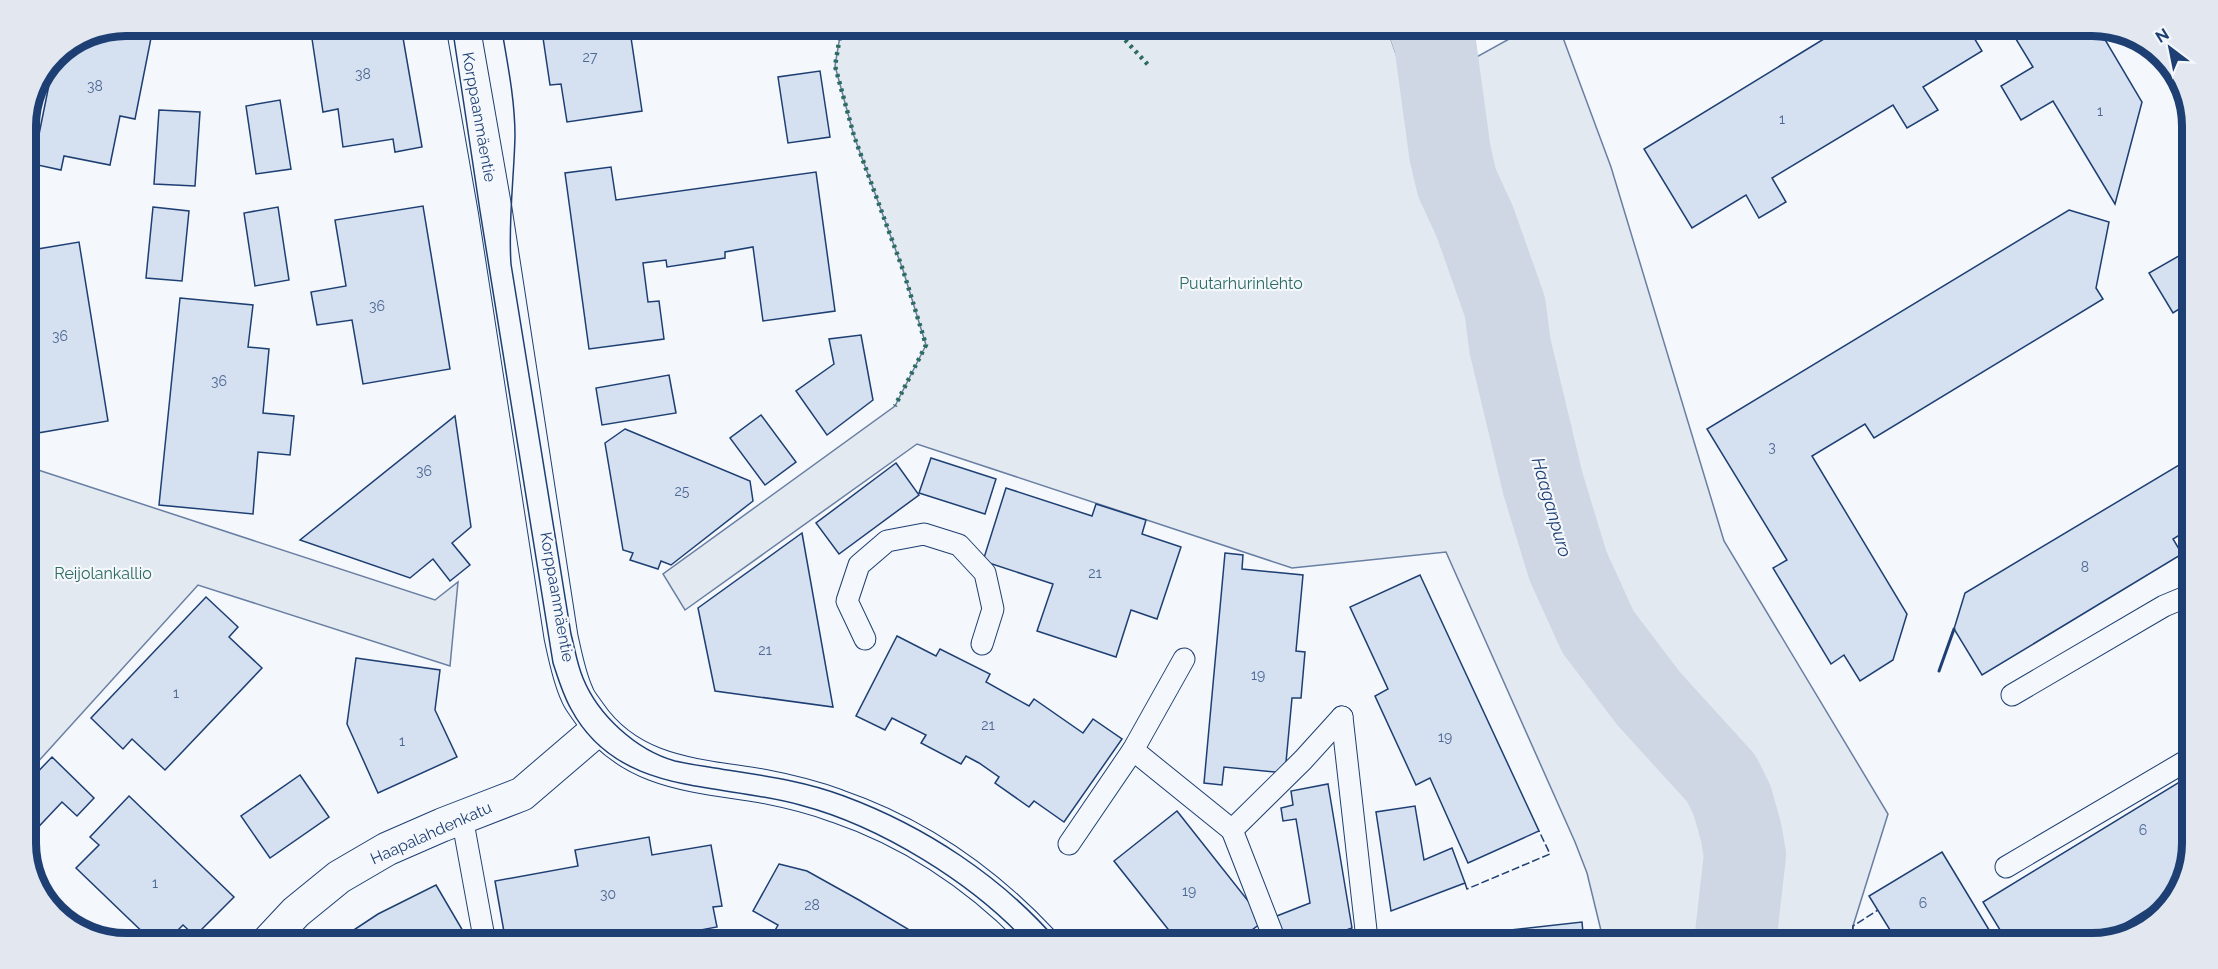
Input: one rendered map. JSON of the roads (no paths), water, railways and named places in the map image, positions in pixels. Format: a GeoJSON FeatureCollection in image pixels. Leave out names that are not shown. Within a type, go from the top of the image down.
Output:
{"type":"FeatureCollection","features":[{"type":"Feature","properties":{"kind":"street","name":"Korppaanmäentie"},"geometry":{"type":"LineString","coordinates":[[465,36],[495,209],[561,637],[577,694],[599,728],[622,748],[644,761],[672,771],[804,795],[839,806],[881,824],[921,845],[979,884],[1033,933]]}},
{"type":"Feature","properties":{"kind":"street","name":"Haapalahdenkatu"},"geometry":{"type":"LineString","coordinates":[[277,933],[296,912],[339,877],[387,849],[522,794],[599,728]]}},
{"type":"Feature","properties":{"kind":"lane"},"geometry":{"type":"LineString","coordinates":[[865,639],[847,601],[859,565],[887,541],[924,534],[959,545],[985,573],[993,609],[982,644]]}},
{"type":"Feature","properties":{"kind":"lane"},"geometry":{"type":"LineString","coordinates":[[2012,695],[2164,606],[2182,598]]}},
{"type":"Feature","properties":{"kind":"lane"},"geometry":{"type":"LineString","coordinates":[[1069,844],[1133,750],[1184,659]]}},
{"type":"Feature","properties":{"kind":"lane"},"geometry":{"type":"LineString","coordinates":[[1232,830],[1303,760],[1342,717],[1361,933]]}},
{"type":"Feature","properties":{"kind":"lane"},"geometry":{"type":"LineString","coordinates":[[1133,750],[1232,830],[1272,933]]}},
{"type":"Feature","properties":{"kind":"lane"},"geometry":{"type":"LineString","coordinates":[[2006,867],[2182,763]]}},
{"type":"Feature","properties":{"kind":"lane"},"geometry":{"type":"LineString","coordinates":[[462,817],[483,933]]}},
{"type":"Feature","properties":{"kind":"waterway","name":"Haaganpuro"},"geometry":{"type":"LineString","coordinates":[[1433,36],[1450,153],[1457,183],[1475,222],[1505,307],[1510,346],[1543,484],[1568,566],[1598,632],[1649,699],[1721,778],[1732,800],[1745,855],[1736,933]]}},
{"type":"Feature","properties":{"kind":"tram line"},"geometry":{"type":"LineString","coordinates":[[454,36],[553,663],[571,709],[591,737],[615,758],[643,772],[704,788],[800,805],[830,814],[892,842],[923,859],[980,899],[1017,933]]}},
{"type":"Feature","properties":{"kind":"tram line"},"geometry":{"type":"LineString","coordinates":[[503,36],[515,123],[510,232],[511,264],[571,634],[579,667],[590,692],[608,718],[620,729],[646,749],[660,756],[685,763],[812,786],[844,796],[904,822],[933,838],[988,875],[1050,933]]}},
{"type":"Feature","properties":{"kind":"park label","name":"Puutarhurinlehto"},"geometry":{"type":"Point","coordinates":[1241,283]}},
{"type":"Feature","properties":{"kind":"park label","name":"Reijolankallio"},"geometry":{"type":"Point","coordinates":[103,573]}}]}
